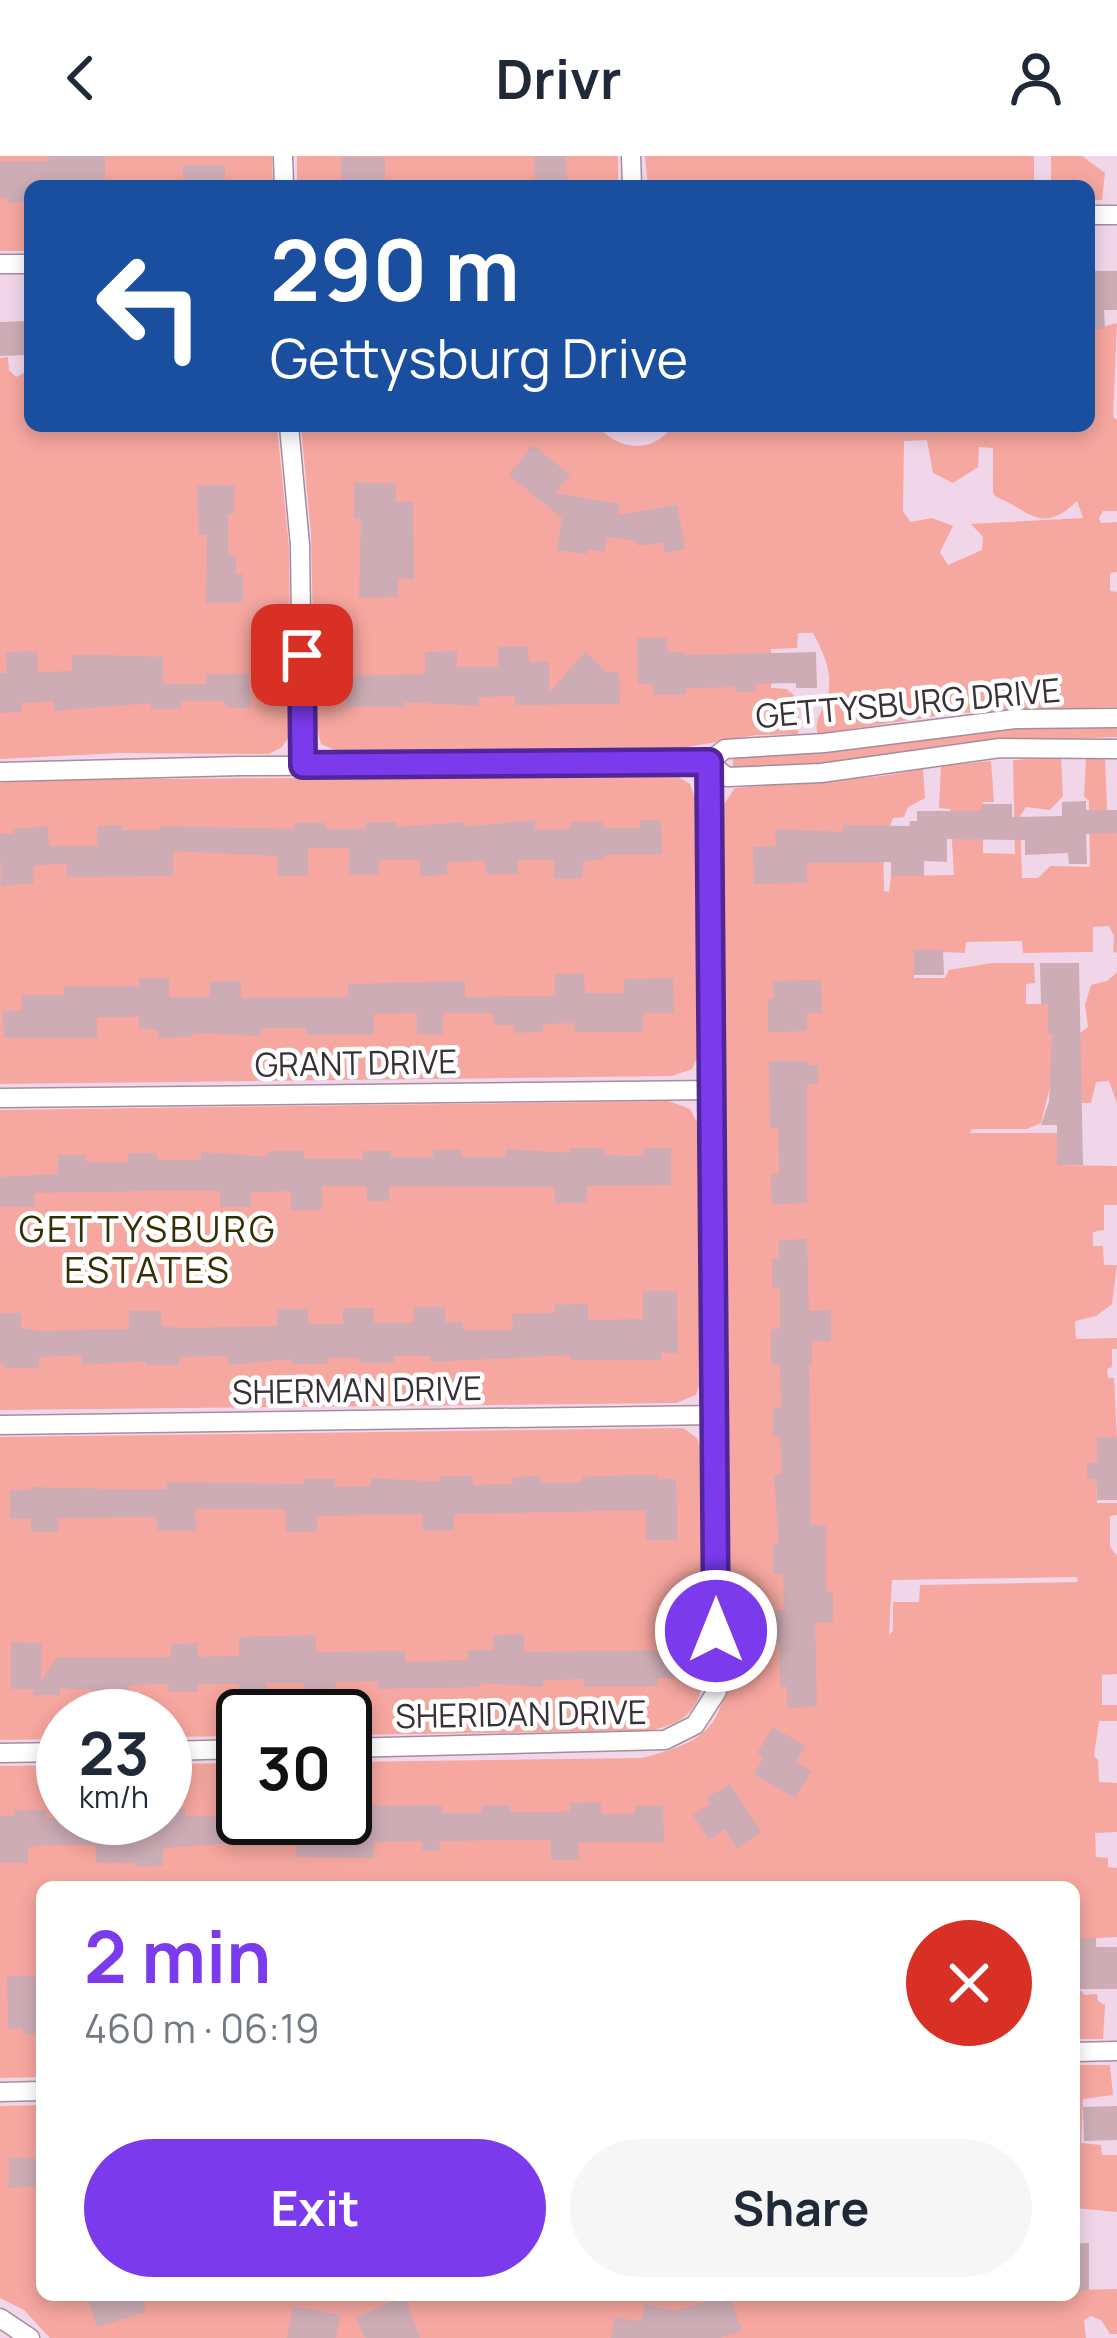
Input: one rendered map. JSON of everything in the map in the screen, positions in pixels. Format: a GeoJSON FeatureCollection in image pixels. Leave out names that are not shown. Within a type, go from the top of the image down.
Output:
{"type":"FeatureCollection","features":[{"type":"Feature","properties":{"kind":"street"},"geometry":{"type":"LineString","coordinates":[[290,432],[300,545],[303,765]]}},
{"type":"Feature","properties":{"kind":"street","name":"GETTYSBURG DRIVE"},"geometry":{"type":"LineString","coordinates":[[709,762],[724,749],[824,743],[1015,719],[1117,718]]}},
{"type":"Feature","properties":{"kind":"street","name":"GETTYSBURG DRIVE"},"geometry":{"type":"LineString","coordinates":[[0,772],[709,762],[728,777],[821,772],[1000,748],[1117,749]]}},
{"type":"Feature","properties":{"kind":"street"},"geometry":{"type":"LineString","coordinates":[[709,762],[715,1415]]}},
{"type":"Feature","properties":{"kind":"street","name":"GRANT DRIVE"},"geometry":{"type":"LineString","coordinates":[[0,1097],[713,1090]]}},
{"type":"Feature","properties":{"kind":"street","name":"SHERMAN DRIVE"},"geometry":{"type":"LineString","coordinates":[[0,1425],[715,1415]]}},
{"type":"Feature","properties":{"kind":"street","name":"SHERIDAN DRIVE"},"geometry":{"type":"LineString","coordinates":[[372,1748],[631,1744],[665,1740],[695,1725],[716,1691],[715,1415]]}},
{"type":"Feature","properties":{"kind":"street"},"geometry":{"type":"LineString","coordinates":[[0,1753],[36,1752]]}},
{"type":"Feature","properties":{"kind":"street"},"geometry":{"type":"LineString","coordinates":[[1080,2052],[1117,2051]]}},
{"type":"Feature","properties":{"kind":"street"},"geometry":{"type":"LineString","coordinates":[[0,2092],[36,2091]]}},
{"type":"Feature","properties":{"kind":"street"},"geometry":{"type":"LineString","coordinates":[[0,2318],[30,2338]]}},
{"type":"Feature","properties":{"kind":"shaded area"},"geometry":{"type":"Polygon","coordinates":[[[0,156],[272,156],[273,180],[24,180],[24,251],[0,251],[0,156]]]}},
{"type":"Feature","properties":{"kind":"shaded area"},"geometry":{"type":"Polygon","coordinates":[[[297,156],[618,156],[618,180],[297,180],[297,156]]]}},
{"type":"Feature","properties":{"kind":"shaded area"},"geometry":{"type":"Polygon","coordinates":[[[645,156],[1034,156],[1034,180],[647,180],[645,156]]]}},
{"type":"Feature","properties":{"kind":"shaded area"},"geometry":{"type":"Polygon","coordinates":[[[1051,156],[1082,156],[1105,173],[1102,200],[1095,200],[1095,180],[1051,180],[1051,156]]]}},
{"type":"Feature","properties":{"kind":"shaded area"},"geometry":{"type":"Polygon","coordinates":[[[1117,323],[1113,417],[1117,420],[1117,511],[1103,511],[1099,518],[1101,523],[1117,522],[1117,572],[1110,573],[1110,591],[1117,592],[1117,707],[955,713],[818,734],[829,672],[813,633],[798,633],[797,648],[771,649],[771,688],[787,689],[799,700],[798,734],[757,735],[664,751],[344,754],[321,744],[315,720],[311,534],[302,432],[604,432],[636,446],[665,435],[1095,432],[1095,328],[1117,323]],[[927,440],[904,441],[903,512],[911,522],[932,518],[953,526],[940,552],[948,565],[982,550],[983,537],[971,524],[1083,518],[1077,501],[1064,512],[1044,518],[996,497],[993,448],[979,447],[978,467],[953,483],[933,473],[927,440]]]}},
{"type":"Feature","properties":{"kind":"shaded area"},"geometry":{"type":"Polygon","coordinates":[[[8,357],[9,370],[16,377],[24,373],[24,432],[278,432],[289,548],[291,734],[282,747],[269,754],[120,753],[0,759],[0,358],[8,357]]]}},
{"type":"Feature","properties":{"kind":"shaded area"},"geometry":{"type":"Polygon","coordinates":[[[1038,728],[1117,728],[1117,737],[967,742],[822,763],[733,767],[733,758],[1038,728]]]}},
{"type":"Feature","properties":{"kind":"shaded area"},"geometry":{"type":"Polygon","coordinates":[[[1061,757],[1063,796],[1050,810],[1026,807],[1020,816],[1022,878],[1038,878],[1050,866],[1090,867],[1086,759],[1105,758],[1108,833],[1117,833],[1117,953],[1109,926],[1093,927],[1093,952],[1023,953],[1022,941],[966,942],[965,953],[914,951],[914,978],[945,978],[949,970],[992,963],[1034,963],[1035,983],[1026,984],[1026,1004],[1048,1004],[1079,1034],[1088,1027],[1085,1005],[1091,985],[1117,972],[1117,1103],[1109,1081],[1096,1082],[1091,1103],[1081,1103],[1052,1078],[1041,1123],[1027,1129],[972,1129],[970,1133],[1057,1133],[1058,1165],[1117,1166],[1117,1205],[1104,1205],[1104,1230],[1093,1232],[1093,1246],[1103,1246],[1104,1265],[1117,1265],[1112,1304],[1096,1316],[1075,1321],[1076,1339],[1117,1338],[1112,1367],[1107,1369],[1108,1378],[1114,1378],[1117,1437],[1097,1437],[1097,1463],[1088,1463],[1096,1479],[1097,1503],[1117,1503],[1117,1515],[1110,1516],[1110,1547],[1117,1556],[1117,1674],[1102,1675],[1102,1705],[1117,1705],[1117,1721],[1099,1721],[1094,1756],[1099,1782],[1117,1783],[1117,1832],[1095,1833],[1096,1857],[1108,1858],[1108,1867],[1117,1868],[1117,1937],[1080,1939],[1080,1881],[36,1881],[36,2077],[0,2078],[0,1766],[36,1765],[36,1845],[192,1845],[192,1764],[216,1763],[216,1845],[372,1845],[372,1762],[642,1758],[682,1746],[708,1728],[722,1702],[728,1660],[724,804],[735,788],[923,769],[925,798],[908,807],[904,817],[883,826],[884,891],[889,892],[891,876],[954,875],[950,809],[939,808],[941,766],[991,761],[994,802],[983,802],[983,853],[1015,854],[1013,760],[1061,757]],[[1077,1577],[892,1580],[889,1635],[893,1602],[919,1602],[920,1585],[1078,1582],[1077,1577]]]}},
{"type":"Feature","properties":{"kind":"shaded area"},"geometry":{"type":"Polygon","coordinates":[[[675,775],[690,784],[696,800],[700,1051],[692,1069],[672,1076],[0,1084],[0,783],[675,775]]]}},
{"type":"Feature","properties":{"kind":"shaded area"},"geometry":{"type":"Polygon","coordinates":[[[669,1101],[690,1109],[700,1128],[702,1377],[696,1395],[676,1403],[0,1410],[0,1110],[669,1101]]]}},
{"type":"Feature","properties":{"kind":"shaded area"},"geometry":{"type":"Polygon","coordinates":[[[683,1428],[697,1438],[704,1460],[707,1623],[696,1703],[676,1722],[649,1731],[372,1735],[372,1689],[216,1689],[216,1736],[192,1737],[192,1689],[36,1689],[36,1739],[0,1740],[0,1437],[683,1428]]]}},
{"type":"Feature","properties":{"kind":"shaded area"},"geometry":{"type":"Polygon","coordinates":[[[1080,1990],[1085,1995],[1097,1994],[1105,2005],[1103,2039],[1080,2039],[1080,1990]]]}},
{"type":"Feature","properties":{"kind":"shaded area"},"geometry":{"type":"Polygon","coordinates":[[[1080,2065],[1110,2065],[1113,2095],[1083,2099],[1081,2143],[1101,2145],[1102,2155],[1117,2155],[1117,2212],[1080,2209],[1080,2065]]]}},
{"type":"Feature","properties":{"kind":"shaded area"},"geometry":{"type":"Polygon","coordinates":[[[36,2105],[36,2301],[1080,2301],[1080,2290],[1117,2289],[1117,2334],[1110,2334],[1101,2320],[1091,2316],[1084,2320],[1086,2338],[50,2338],[24,2310],[0,2298],[0,2106],[36,2105]]]}},
{"type":"Feature","properties":{"kind":"building"},"geometry":{"type":"Polygon","coordinates":[[[49,156],[105,156],[105,180],[24,180],[24,203],[0,198],[0,162],[49,161],[49,156]]]}},
{"type":"Feature","properties":{"kind":"building"},"geometry":{"type":"Polygon","coordinates":[[[534,156],[566,156],[567,180],[535,180],[534,156]]]}},
{"type":"Feature","properties":{"kind":"building"},"geometry":{"type":"Polygon","coordinates":[[[341,157],[385,157],[385,180],[342,180],[341,157]]]}},
{"type":"Feature","properties":{"kind":"building"},"geometry":{"type":"Polygon","coordinates":[[[183,165],[225,165],[225,180],[183,180],[183,165]]]}},
{"type":"Feature","properties":{"kind":"building"},"geometry":{"type":"Polygon","coordinates":[[[1095,271],[1117,271],[1117,310],[1104,310],[1105,329],[1095,330],[1095,271]]]}},
{"type":"Feature","properties":{"kind":"building"},"geometry":{"type":"Polygon","coordinates":[[[24,321],[24,355],[0,356],[0,322],[24,321]]]}},
{"type":"Feature","properties":{"kind":"building"},"geometry":{"type":"Polygon","coordinates":[[[533,445],[570,475],[555,493],[620,504],[618,515],[677,505],[685,549],[665,553],[663,542],[638,546],[637,541],[607,537],[604,552],[557,550],[562,518],[509,475],[533,445]]]}},
{"type":"Feature","properties":{"kind":"building"},"geometry":{"type":"Polygon","coordinates":[[[354,483],[396,483],[396,502],[413,502],[414,579],[398,579],[398,597],[359,598],[361,519],[354,519],[354,483]]]}},
{"type":"Feature","properties":{"kind":"building"},"geometry":{"type":"Polygon","coordinates":[[[234,485],[228,555],[236,555],[236,574],[243,574],[243,603],[206,603],[207,535],[199,535],[197,486],[234,485]]]}},
{"type":"Feature","properties":{"kind":"building"},"geometry":{"type":"Polygon","coordinates":[[[637,638],[667,638],[667,652],[685,655],[816,652],[817,688],[796,688],[796,683],[755,684],[755,692],[735,692],[735,687],[686,688],[686,695],[654,695],[653,684],[638,684],[637,638]]]}},
{"type":"Feature","properties":{"kind":"building"},"geometry":{"type":"Polygon","coordinates":[[[528,646],[529,662],[549,662],[549,693],[585,652],[607,672],[619,671],[620,704],[515,705],[515,696],[479,697],[479,706],[405,702],[405,707],[346,707],[346,676],[425,674],[425,652],[457,651],[457,667],[498,667],[498,647],[528,646]]]}},
{"type":"Feature","properties":{"kind":"building"},"geometry":{"type":"Polygon","coordinates":[[[37,651],[38,672],[72,671],[72,655],[104,655],[163,657],[163,684],[206,684],[206,674],[249,674],[250,708],[229,708],[222,701],[181,701],[181,709],[151,709],[151,703],[54,711],[54,701],[21,703],[22,712],[0,713],[0,673],[7,673],[6,652],[37,651]]]}},
{"type":"Feature","properties":{"kind":"building"},"geometry":{"type":"Polygon","coordinates":[[[1086,801],[1086,810],[1117,810],[1117,833],[1086,834],[1087,864],[1069,864],[1068,853],[1025,855],[1025,840],[947,839],[947,862],[924,861],[924,876],[891,876],[891,862],[807,863],[807,883],[754,884],[753,847],[776,846],[775,829],[843,832],[843,825],[909,826],[910,821],[917,821],[917,811],[982,811],[982,804],[1012,804],[1012,817],[1062,816],[1062,802],[1086,801]]]}},
{"type":"Feature","properties":{"kind":"building"},"geometry":{"type":"Polygon","coordinates":[[[535,820],[535,830],[571,829],[571,822],[640,828],[640,820],[661,820],[662,854],[603,855],[603,860],[583,861],[583,878],[554,879],[554,860],[518,860],[518,874],[486,874],[485,861],[447,862],[447,875],[420,876],[420,860],[379,860],[379,874],[349,875],[349,848],[308,848],[308,876],[278,876],[278,856],[173,851],[173,876],[67,877],[67,863],[33,866],[34,883],[1,886],[0,834],[14,834],[13,829],[48,826],[49,846],[98,846],[97,826],[122,825],[122,830],[160,830],[160,826],[294,829],[294,823],[325,823],[325,829],[365,829],[365,823],[396,822],[397,827],[465,822],[465,827],[535,820]]]}},
{"type":"Feature","properties":{"kind":"building"},"geometry":{"type":"Polygon","coordinates":[[[914,950],[943,950],[944,975],[914,975],[914,950]]]}},
{"type":"Feature","properties":{"kind":"building"},"geometry":{"type":"Polygon","coordinates":[[[1040,963],[1079,963],[1083,1165],[1057,1165],[1057,1125],[1041,1125],[1049,1101],[1052,1034],[1048,1034],[1048,1004],[1041,1004],[1040,963]]]}},
{"type":"Feature","properties":{"kind":"building"},"geometry":{"type":"Polygon","coordinates":[[[555,974],[584,974],[585,993],[624,993],[624,979],[673,978],[674,1013],[643,1013],[643,1032],[575,1032],[574,1023],[543,1024],[543,1032],[514,1033],[514,1025],[494,1025],[494,1013],[443,1013],[443,1034],[417,1034],[417,1013],[374,1014],[374,1035],[306,1035],[306,1028],[261,1028],[261,1036],[193,1033],[193,1037],[158,1038],[158,1029],[139,1029],[139,1017],[97,1017],[97,1038],[4,1038],[3,1011],[22,1011],[22,995],[64,995],[64,986],[139,986],[139,978],[169,978],[169,997],[210,997],[210,982],[241,981],[241,998],[348,997],[348,984],[465,981],[465,997],[555,996],[555,974]]]}},
{"type":"Feature","properties":{"kind":"building"},"geometry":{"type":"Polygon","coordinates":[[[821,980],[822,1013],[807,1013],[807,1031],[768,1032],[773,981],[821,980]]]}},
{"type":"Feature","properties":{"kind":"building"},"geometry":{"type":"Polygon","coordinates":[[[769,1061],[818,1065],[818,1084],[807,1084],[807,1203],[772,1204],[771,1174],[779,1174],[778,1128],[770,1128],[769,1061]]]}},
{"type":"Feature","properties":{"kind":"building"},"geometry":{"type":"Polygon","coordinates":[[[570,1148],[605,1148],[605,1155],[643,1156],[643,1148],[671,1148],[671,1185],[587,1186],[587,1203],[555,1203],[555,1187],[389,1186],[389,1201],[367,1201],[367,1188],[362,1186],[322,1186],[322,1210],[291,1210],[291,1191],[251,1192],[251,1207],[220,1207],[220,1191],[201,1190],[34,1193],[35,1207],[0,1207],[0,1177],[58,1174],[58,1155],[86,1155],[86,1162],[128,1162],[128,1153],[157,1153],[157,1160],[201,1160],[201,1152],[268,1157],[268,1151],[304,1151],[304,1159],[363,1159],[363,1151],[433,1158],[433,1150],[461,1150],[461,1157],[506,1157],[506,1149],[570,1153],[570,1148]]]}},
{"type":"Feature","properties":{"kind":"building"},"geometry":{"type":"Polygon","coordinates":[[[807,1239],[809,1311],[831,1310],[831,1341],[812,1341],[809,1364],[811,1525],[826,1525],[826,1592],[833,1592],[833,1622],[815,1623],[817,1707],[787,1708],[787,1686],[780,1687],[779,1642],[775,1642],[775,1610],[784,1610],[783,1574],[773,1574],[773,1543],[779,1543],[774,1475],[782,1475],[780,1436],[773,1436],[773,1407],[781,1407],[780,1364],[771,1364],[771,1329],[780,1329],[780,1287],[772,1287],[772,1258],[779,1258],[779,1240],[807,1239]]]}},
{"type":"Feature","properties":{"kind":"building"},"geometry":{"type":"Polygon","coordinates":[[[643,1291],[677,1291],[678,1353],[661,1353],[661,1360],[571,1360],[571,1355],[430,1362],[430,1356],[394,1356],[394,1363],[327,1358],[327,1364],[292,1364],[292,1359],[228,1365],[228,1356],[179,1357],[179,1365],[146,1365],[146,1361],[82,1365],[82,1355],[39,1357],[39,1368],[4,1368],[0,1363],[0,1313],[21,1313],[21,1328],[39,1331],[129,1329],[129,1311],[161,1311],[161,1326],[179,1328],[277,1326],[277,1309],[308,1309],[308,1324],[343,1324],[343,1308],[374,1308],[374,1323],[414,1323],[414,1307],[445,1307],[445,1322],[463,1322],[463,1330],[513,1330],[512,1314],[555,1313],[555,1305],[588,1304],[588,1320],[643,1319],[643,1291]]]}},
{"type":"Feature","properties":{"kind":"building"},"geometry":{"type":"Polygon","coordinates":[[[1097,1437],[1117,1437],[1117,1500],[1097,1500],[1096,1479],[1087,1479],[1087,1463],[1097,1463],[1097,1437]]]}},
{"type":"Feature","properties":{"kind":"building"},"geometry":{"type":"Polygon","coordinates":[[[658,1475],[658,1479],[676,1479],[677,1540],[646,1540],[646,1510],[454,1514],[454,1530],[423,1531],[422,1514],[317,1516],[317,1532],[286,1532],[286,1509],[195,1509],[196,1531],[157,1531],[157,1517],[58,1518],[58,1532],[31,1532],[31,1519],[10,1519],[10,1490],[30,1487],[147,1490],[167,1489],[167,1482],[304,1484],[303,1479],[335,1479],[335,1487],[371,1486],[371,1478],[441,1482],[440,1476],[473,1476],[473,1485],[513,1484],[513,1477],[541,1476],[541,1483],[582,1483],[582,1477],[658,1475]]]}},
{"type":"Feature","properties":{"kind":"building"},"geometry":{"type":"Polygon","coordinates":[[[524,1634],[524,1652],[677,1650],[677,1678],[658,1678],[658,1686],[584,1687],[584,1679],[543,1680],[543,1687],[480,1683],[480,1687],[378,1689],[377,1681],[304,1689],[304,1683],[267,1683],[267,1689],[198,1684],[198,1692],[169,1689],[169,1684],[129,1685],[129,1689],[11,1689],[11,1642],[42,1643],[41,1682],[56,1658],[171,1657],[171,1644],[198,1643],[198,1657],[239,1656],[239,1637],[316,1635],[316,1652],[405,1651],[405,1662],[468,1660],[468,1650],[493,1650],[493,1635],[524,1634]]]}},
{"type":"Feature","properties":{"kind":"building"},"geometry":{"type":"Polygon","coordinates":[[[773,1727],[805,1746],[796,1762],[811,1771],[795,1798],[754,1774],[764,1757],[757,1753],[773,1727]]]}},
{"type":"Feature","properties":{"kind":"building"},"geometry":{"type":"Polygon","coordinates":[[[730,1784],[761,1832],[737,1848],[725,1829],[709,1840],[693,1815],[710,1804],[706,1798],[730,1784]]]}},
{"type":"Feature","properties":{"kind":"building"},"geometry":{"type":"Polygon","coordinates":[[[601,1802],[601,1814],[635,1814],[635,1806],[663,1806],[664,1842],[578,1842],[579,1860],[551,1860],[551,1840],[439,1841],[440,1851],[422,1851],[422,1841],[374,1842],[374,1858],[296,1857],[296,1845],[372,1845],[372,1806],[442,1805],[442,1813],[482,1813],[482,1805],[510,1805],[510,1812],[570,1811],[570,1803],[601,1802]]]}},
{"type":"Feature","properties":{"kind":"building"},"geometry":{"type":"Polygon","coordinates":[[[14,1810],[36,1810],[36,1845],[46,1845],[28,1847],[28,1863],[0,1863],[0,1816],[14,1816],[14,1810]]]}},
{"type":"Feature","properties":{"kind":"building"},"geometry":{"type":"Polygon","coordinates":[[[192,1816],[216,1816],[216,1844],[163,1848],[163,1866],[96,1863],[96,1845],[192,1845],[192,1816]]]}},
{"type":"Feature","properties":{"kind":"building"},"geometry":{"type":"Polygon","coordinates":[[[1080,1938],[1096,1938],[1096,1947],[1117,1947],[1117,1989],[1080,1989],[1080,1938]]]}},
{"type":"Feature","properties":{"kind":"building"},"geometry":{"type":"Polygon","coordinates":[[[7,1976],[36,1976],[36,2034],[23,2034],[23,2028],[8,2029],[7,1976]]]}},
{"type":"Feature","properties":{"kind":"building"},"geometry":{"type":"Polygon","coordinates":[[[1117,2106],[1117,2140],[1084,2141],[1083,2107],[1117,2106]]]}},
{"type":"Feature","properties":{"kind":"building"},"geometry":{"type":"Polygon","coordinates":[[[9,2158],[36,2158],[36,2186],[9,2188],[9,2158]]]}},
{"type":"Feature","properties":{"kind":"building"},"geometry":{"type":"Polygon","coordinates":[[[1089,2243],[1089,2291],[1080,2291],[1080,2244],[1089,2243]]]}},
{"type":"Feature","properties":{"kind":"building"},"geometry":{"type":"Polygon","coordinates":[[[88,2301],[142,2301],[146,2312],[97,2327],[88,2301]]]}},
{"type":"Feature","properties":{"kind":"building"},"geometry":{"type":"Polygon","coordinates":[[[393,2301],[406,2301],[420,2338],[365,2338],[356,2318],[393,2301]]]}},
{"type":"Feature","properties":{"kind":"building"},"geometry":{"type":"Polygon","coordinates":[[[709,2301],[731,2301],[742,2331],[719,2338],[611,2338],[615,2317],[641,2322],[645,2304],[675,2311],[709,2301]]]}},
{"type":"Feature","properties":{"kind":"building"},"geometry":{"type":"Polygon","coordinates":[[[293,2306],[340,2315],[336,2338],[287,2338],[293,2306]]]}},
{"type":"Feature","properties":{"kind":"district","name":"GETTYSBURG ESTATES"},"geometry":{"type":"Point","coordinates":[148,1250]}},
{"type":"Feature","properties":{"kind":"route"},"geometry":{"type":"LineString","coordinates":[[302,655],[303,765],[709,762],[716,1631]]}}]}
